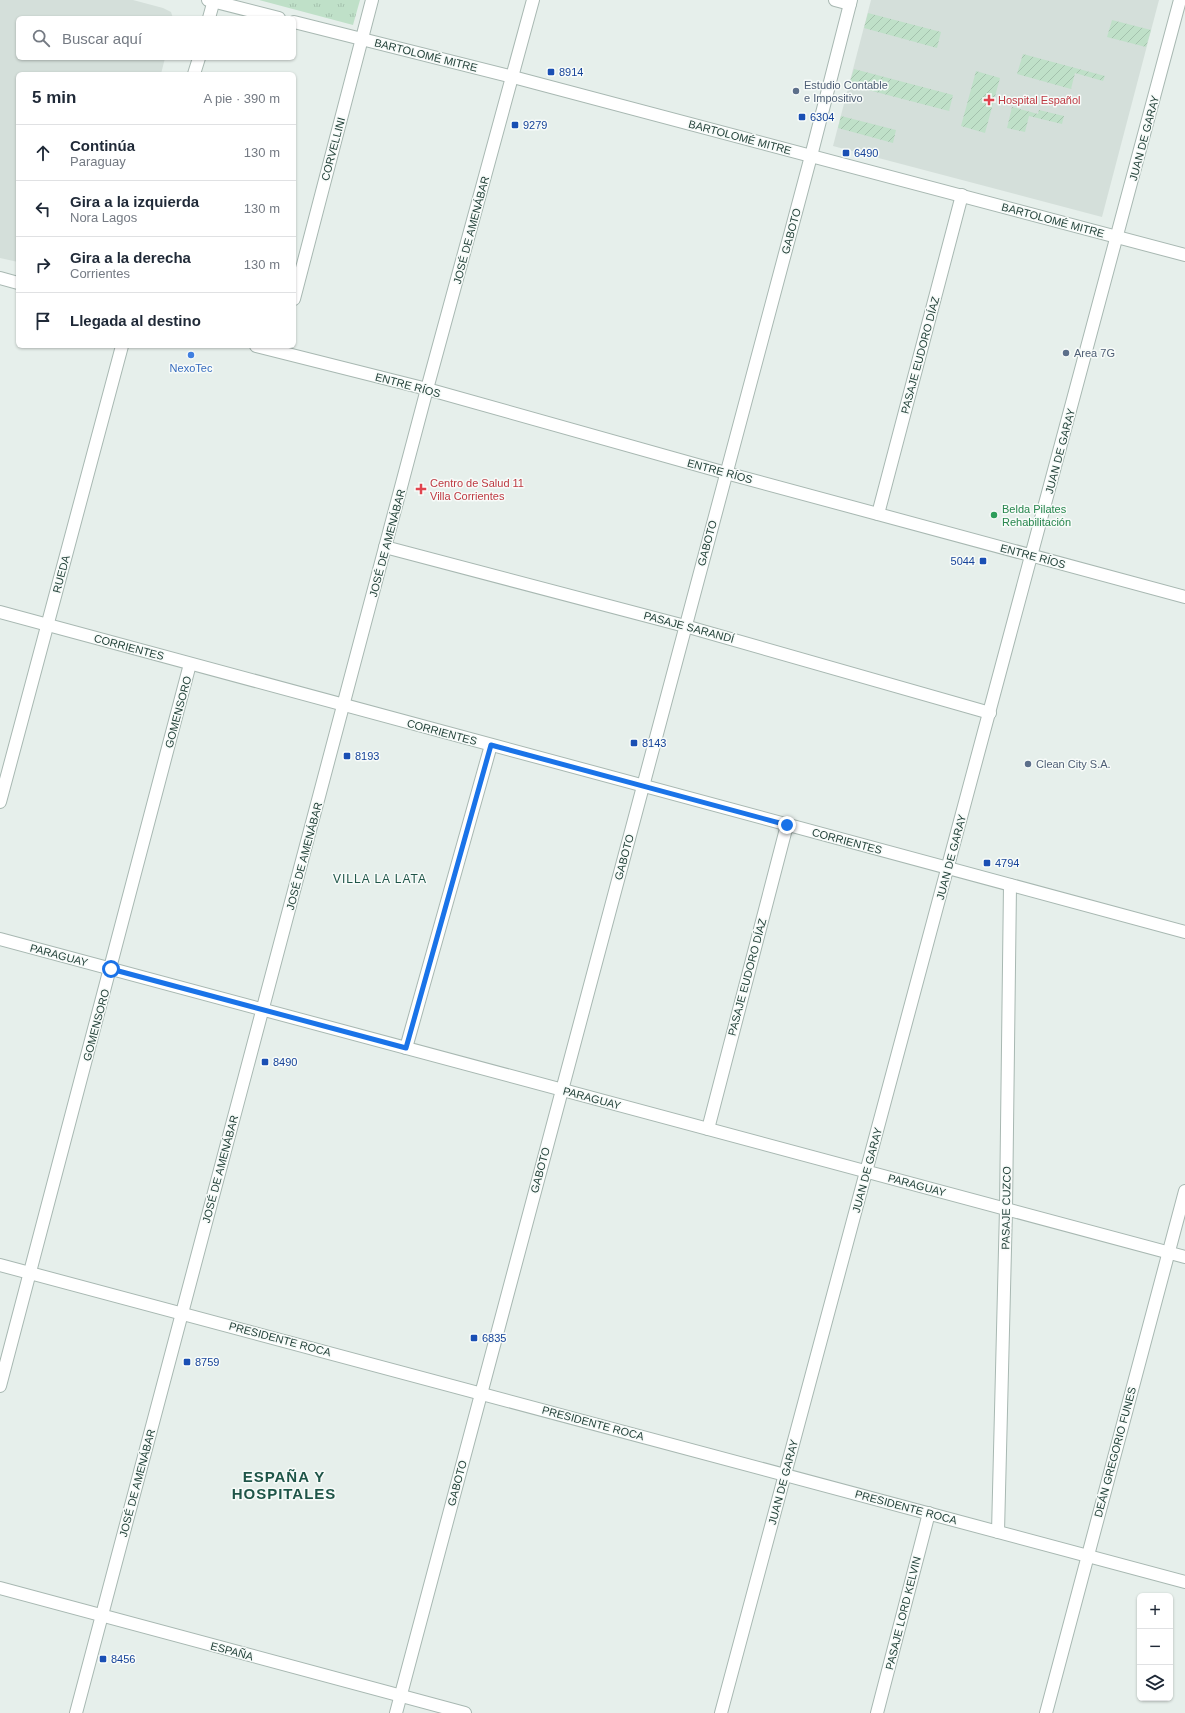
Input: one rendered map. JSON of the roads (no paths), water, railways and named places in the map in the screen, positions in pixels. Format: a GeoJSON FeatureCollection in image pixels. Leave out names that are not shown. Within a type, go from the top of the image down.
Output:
{"type":"FeatureCollection","features":[{"type":"Feature","properties":{"kind":"street"},"geometry":{"type":"LineString","coordinates":[[209,16],[212,0],[272,16]]}},
{"type":"Feature","properties":{"kind":"street","name":"CORVELLINI"},"geometry":{"type":"LineString","coordinates":[[296,291],[372,0]]}},
{"type":"Feature","properties":{"kind":"street","name":"JOSÉ DE AMENÁBAR"},"geometry":{"type":"LineString","coordinates":[[76,1713],[427,389],[533,0]]}},
{"type":"Feature","properties":{"kind":"street"},"geometry":{"type":"LineString","coordinates":[[835,0],[851,2]]}},
{"type":"Feature","properties":{"kind":"street","name":"JUAN DE GARAY"},"geometry":{"type":"LineString","coordinates":[[722,1713],[1118,237],[1180,0]]}},
{"type":"Feature","properties":{"kind":"street","name":"GABOTO"},"geometry":{"type":"LineString","coordinates":[[396,1713],[851,2]]}},
{"type":"Feature","properties":{"kind":"street","name":"BARTOLOMÉ MITRE"},"geometry":{"type":"LineString","coordinates":[[296,22],[513,77],[1185,255]]}},
{"type":"Feature","properties":{"kind":"street"},"geometry":{"type":"LineString","coordinates":[[195,72],[198,60]]}},
{"type":"Feature","properties":{"kind":"street","name":"PASAJE EUDORO DÍAZ"},"geometry":{"type":"LineString","coordinates":[[878,514],[962,196]]}},
{"type":"Feature","properties":{"kind":"street"},"geometry":{"type":"LineString","coordinates":[[0,278],[16,282]]}},
{"type":"Feature","properties":{"kind":"street","name":"RUEDA"},"geometry":{"type":"LineString","coordinates":[[0,802],[121,348]]}},
{"type":"Feature","properties":{"kind":"street","name":"ENTRE RÍOS"},"geometry":{"type":"LineString","coordinates":[[281,349],[726,473],[1185,597]]}},
{"type":"Feature","properties":{"kind":"street","name":"PASAJE SARANDÍ"},"geometry":{"type":"LineString","coordinates":[[386,547],[685,626],[990,713]]}},
{"type":"Feature","properties":{"kind":"street","name":"CORRIENTES"},"geometry":{"type":"LineString","coordinates":[[0,612],[1185,932]]}},
{"type":"Feature","properties":{"kind":"street","name":"GOMENSORO"},"geometry":{"type":"LineString","coordinates":[[0,1386],[111,969],[190,664]]}},
{"type":"Feature","properties":{"kind":"street"},"geometry":{"type":"LineString","coordinates":[[406,1048],[491,745]]}},
{"type":"Feature","properties":{"kind":"street","name":"PASAJE EUDORO DÍAZ"},"geometry":{"type":"LineString","coordinates":[[708,1129],[787,825]]}},
{"type":"Feature","properties":{"kind":"street","name":"PASAJE CUZCO"},"geometry":{"type":"LineString","coordinates":[[998,1532],[1006,1209],[1010,885]]}},
{"type":"Feature","properties":{"kind":"street","name":"PARAGUAY"},"geometry":{"type":"LineString","coordinates":[[0,939],[1185,1257]]}},
{"type":"Feature","properties":{"kind":"street","name":"DEÁN GREGORIO FUNES"},"geometry":{"type":"LineString","coordinates":[[1046,1713],[1185,1191]]}},
{"type":"Feature","properties":{"kind":"street","name":"PRESIDENTE ROCA"},"geometry":{"type":"LineString","coordinates":[[0,1265],[1185,1582]]}},
{"type":"Feature","properties":{"kind":"street","name":"PASAJE LORD KELVIN"},"geometry":{"type":"LineString","coordinates":[[877,1713],[929,1513]]}},
{"type":"Feature","properties":{"kind":"street","name":"ESPAÑA"},"geometry":{"type":"LineString","coordinates":[[0,1588],[465,1713]]}},
{"type":"Feature","properties":{"kind":"place","name":"8914"},"geometry":{"type":"Point","coordinates":[551,72]}},
{"type":"Feature","properties":{"kind":"place","name":"Estudio Contable e Impositivo"},"geometry":{"type":"Point","coordinates":[796,91]}},
{"type":"Feature","properties":{"kind":"place","name":"Hospital Español"},"geometry":{"type":"Point","coordinates":[989,100]}},
{"type":"Feature","properties":{"kind":"place","name":"6304"},"geometry":{"type":"Point","coordinates":[802,117]}},
{"type":"Feature","properties":{"kind":"place","name":"9279"},"geometry":{"type":"Point","coordinates":[515,125]}},
{"type":"Feature","properties":{"kind":"place","name":"6490"},"geometry":{"type":"Point","coordinates":[846,153]}},
{"type":"Feature","properties":{"kind":"place","name":"Area 7G"},"geometry":{"type":"Point","coordinates":[1066,353]}},
{"type":"Feature","properties":{"kind":"place","name":"NexoTec"},"geometry":{"type":"Point","coordinates":[191,355]}},
{"type":"Feature","properties":{"kind":"place","name":"Centro de Salud 11 Villa Corrientes"},"geometry":{"type":"Point","coordinates":[421,489]}},
{"type":"Feature","properties":{"kind":"place","name":"Belda Pilates Rehabilitación"},"geometry":{"type":"Point","coordinates":[994,515]}},
{"type":"Feature","properties":{"kind":"place","name":"5044"},"geometry":{"type":"Point","coordinates":[983,561]}},
{"type":"Feature","properties":{"kind":"place","name":"8143"},"geometry":{"type":"Point","coordinates":[634,743]}},
{"type":"Feature","properties":{"kind":"place","name":"8193"},"geometry":{"type":"Point","coordinates":[347,756]}},
{"type":"Feature","properties":{"kind":"place","name":"Clean City S.A."},"geometry":{"type":"Point","coordinates":[1028,764]}},
{"type":"Feature","properties":{"kind":"place","name":"4794"},"geometry":{"type":"Point","coordinates":[987,863]}},
{"type":"Feature","properties":{"kind":"place","name":"8490"},"geometry":{"type":"Point","coordinates":[265,1062]}},
{"type":"Feature","properties":{"kind":"place","name":"6835"},"geometry":{"type":"Point","coordinates":[474,1338]}},
{"type":"Feature","properties":{"kind":"place","name":"8759"},"geometry":{"type":"Point","coordinates":[187,1362]}},
{"type":"Feature","properties":{"kind":"place","name":"8456"},"geometry":{"type":"Point","coordinates":[103,1659]}},
{"type":"Feature","properties":{"kind":"district","name":"VILLA LA LATA"},"geometry":{"type":"Point","coordinates":[380,879]}},
{"type":"Feature","properties":{"kind":"district","name":"ESPAÑA Y HOSPITALES"},"geometry":{"type":"Point","coordinates":[284,1484]}}]}
